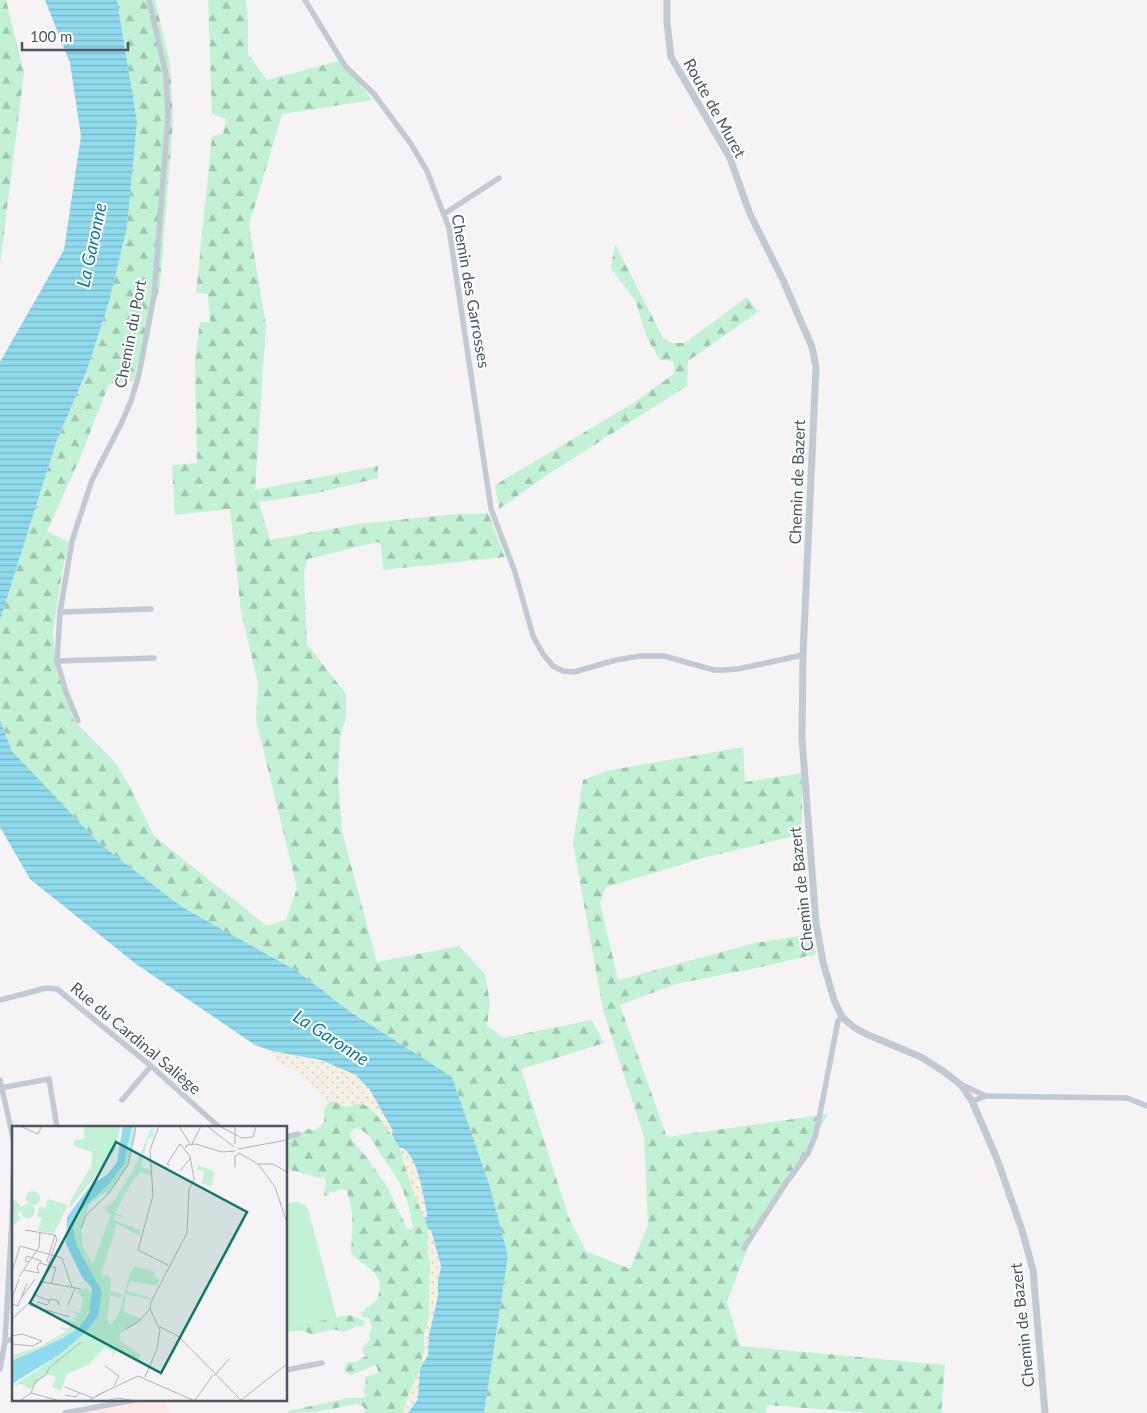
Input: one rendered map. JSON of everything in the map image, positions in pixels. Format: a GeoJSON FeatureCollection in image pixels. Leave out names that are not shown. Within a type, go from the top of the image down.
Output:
{"type":"FeatureCollection","features":[{"type":"Feature","properties":{"kind":"street","name":"Chemin du Port"},"geometry":{"type":"LineString","coordinates":[[78,721],[66,692],[58,661],[60,612],[72,541],[92,480],[131,401],[139,374],[154,296],[168,116],[166,75],[150,0]]}},
{"type":"Feature","properties":{"kind":"street","name":"Chemin des Garrosses"},"geometry":{"type":"LineString","coordinates":[[306,0],[345,66],[374,94],[411,144],[427,171],[444,214],[449,228],[460,297],[491,509],[515,572],[533,636],[543,654],[553,666],[563,671],[574,672],[616,660],[640,656],[664,656],[714,670],[738,670],[803,655]]}},
{"type":"Feature","properties":{"kind":"street","name":"Route de Muret"},"geometry":{"type":"LineString","coordinates":[[667,0],[667,22],[671,57],[730,158],[750,214],[783,280]]}},
{"type":"Feature","properties":{"kind":"street"},"geometry":{"type":"LineString","coordinates":[[444,214],[498,178]]}},
{"type":"Feature","properties":{"kind":"street","name":"Chemin de Bazert"},"geometry":{"type":"LineString","coordinates":[[783,280],[812,347],[816,367],[803,655],[802,739],[816,923],[823,962],[834,1000],[842,1017],[866,1034],[921,1057],[943,1071],[957,1082],[972,1101],[997,1159],[1022,1230],[1033,1270],[1045,1413]]}},
{"type":"Feature","properties":{"kind":"street"},"geometry":{"type":"LineString","coordinates":[[60,612],[151,609]]}},
{"type":"Feature","properties":{"kind":"street"},"geometry":{"type":"LineString","coordinates":[[58,661],[154,658]]}},
{"type":"Feature","properties":{"kind":"street","name":"Rue du Cardinal Saliège"},"geometry":{"type":"LineString","coordinates":[[0,1000],[46,988],[58,989],[151,1066],[218,1126]]}},
{"type":"Feature","properties":{"kind":"street"},"geometry":{"type":"LineString","coordinates":[[744,1248],[808,1153],[816,1134],[838,1022],[842,1017]]}},
{"type":"Feature","properties":{"kind":"street"},"geometry":{"type":"LineString","coordinates":[[122,1100],[151,1066]]}},
{"type":"Feature","properties":{"kind":"street"},"geometry":{"type":"LineString","coordinates":[[1,1088],[48,1079],[57,1126]]}},
{"type":"Feature","properties":{"kind":"street"},"geometry":{"type":"LineString","coordinates":[[0,1080],[12,1135]]}},
{"type":"Feature","properties":{"kind":"street"},"geometry":{"type":"LineString","coordinates":[[957,1082],[986,1096]]}},
{"type":"Feature","properties":{"kind":"street"},"geometry":{"type":"LineString","coordinates":[[972,1101],[986,1096],[1127,1098],[1147,1106]]}},
{"type":"Feature","properties":{"kind":"street"},"geometry":{"type":"LineString","coordinates":[[288,1136],[298,1134]]}},
{"type":"Feature","properties":{"kind":"street"},"geometry":{"type":"LineString","coordinates":[[0,1369],[5,1341],[3,1294],[12,1227]]}},
{"type":"Feature","properties":{"kind":"street"},"geometry":{"type":"LineString","coordinates":[[5,1341],[12,1339]]}},
{"type":"Feature","properties":{"kind":"street"},"geometry":{"type":"LineString","coordinates":[[288,1370],[322,1363]]}},
{"type":"Feature","properties":{"kind":"street"},"geometry":{"type":"LineString","coordinates":[[65,1413],[135,1400]]}},
{"type":"Feature","properties":{"kind":"shaded area"},"geometry":{"type":"Polygon","coordinates":[[[153,1400],[166,1400],[169,1413],[84,1413],[153,1400]]]}},
{"type":"Feature","properties":{"kind":"green space"},"geometry":{"type":"Polygon","coordinates":[[[0,0],[6,0],[24,73],[0,265],[0,0]]]}},
{"type":"Feature","properties":{"kind":"green space"},"geometry":{"type":"Polygon","coordinates":[[[117,0],[155,0],[170,64],[173,121],[160,287],[144,336],[134,381],[109,384],[80,458],[47,531],[69,542],[62,572],[53,633],[57,673],[74,721],[115,762],[129,785],[154,836],[267,926],[286,920],[297,888],[256,720],[258,683],[241,612],[230,509],[175,515],[172,465],[197,463],[195,362],[200,322],[210,322],[208,294],[196,293],[212,136],[223,134],[226,119],[212,114],[208,0],[246,0],[248,54],[267,80],[342,60],[372,100],[282,114],[249,225],[266,325],[255,490],[378,466],[378,478],[313,494],[259,502],[270,540],[359,524],[445,515],[488,513],[505,557],[383,570],[381,544],[377,542],[308,559],[304,573],[307,644],[346,694],[346,717],[340,739],[338,776],[342,832],[377,962],[459,946],[485,974],[490,1003],[487,1025],[503,1038],[592,1020],[604,1043],[521,1069],[569,1218],[586,1251],[630,1269],[648,1225],[644,1137],[603,1010],[573,843],[583,780],[606,771],[743,747],[745,782],[802,773],[802,834],[703,858],[606,887],[600,902],[618,980],[755,943],[812,934],[816,954],[676,984],[620,1005],[667,1137],[828,1114],[748,1247],[727,1302],[740,1346],[945,1365],[941,1413],[869,1413],[767,1405],[766,1413],[484,1413],[508,1256],[490,1187],[452,1077],[349,1011],[297,971],[182,907],[100,844],[12,751],[0,720],[0,620],[56,443],[87,370],[109,302],[127,227],[137,122],[117,0]]]}},
{"type":"Feature","properties":{"kind":"green space"},"geometry":{"type":"Polygon","coordinates":[[[615,244],[663,338],[671,343],[685,343],[747,297],[758,312],[688,361],[687,386],[547,475],[499,509],[495,485],[632,404],[675,373],[673,361],[660,360],[647,338],[636,302],[611,268],[615,244]]]}},
{"type":"Feature","properties":{"kind":"green space"},"geometry":{"type":"Polygon","coordinates":[[[335,1101],[351,1106],[358,1103],[367,1107],[383,1122],[399,1147],[428,1229],[430,1261],[429,1316],[424,1341],[425,1347],[417,1378],[407,1398],[403,1413],[366,1413],[363,1406],[357,1404],[315,1412],[289,1413],[288,1411],[348,1398],[362,1398],[366,1396],[363,1390],[366,1386],[365,1377],[378,1373],[375,1365],[352,1375],[345,1372],[344,1368],[348,1362],[356,1362],[366,1356],[362,1349],[370,1339],[369,1333],[372,1329],[368,1318],[362,1317],[361,1313],[378,1299],[380,1285],[375,1274],[351,1253],[352,1213],[346,1190],[340,1189],[334,1193],[330,1191],[328,1195],[324,1196],[326,1180],[323,1177],[319,1178],[288,1168],[288,1139],[308,1129],[316,1130],[319,1128],[324,1121],[324,1109],[329,1103],[335,1101]],[[355,1128],[350,1133],[351,1139],[388,1188],[407,1228],[411,1230],[413,1227],[408,1204],[400,1183],[369,1136],[362,1130],[355,1128]]]}},
{"type":"Feature","properties":{"kind":"green space"},"geometry":{"type":"Polygon","coordinates":[[[296,1202],[305,1205],[308,1209],[337,1318],[312,1322],[306,1320],[299,1321],[288,1326],[288,1204],[296,1202]]]}},
{"type":"Feature","properties":{"kind":"green space"},"geometry":{"type":"Polygon","coordinates":[[[350,1315],[365,1321],[364,1325],[360,1327],[354,1325],[354,1328],[342,1332],[332,1330],[310,1334],[304,1331],[288,1332],[288,1326],[299,1321],[313,1322],[350,1315]]]}},
{"type":"Feature","properties":{"kind":"sand"},"geometry":{"type":"Polygon","coordinates":[[[272,1051],[321,1060],[356,1075],[370,1090],[393,1131],[392,1135],[375,1113],[366,1106],[358,1103],[346,1107],[335,1102],[329,1103],[315,1091],[306,1079],[279,1062],[272,1051]]]}},
{"type":"Feature","properties":{"kind":"sand"},"geometry":{"type":"Polygon","coordinates":[[[399,1147],[408,1151],[415,1164],[427,1217],[424,1217],[412,1189],[399,1147]]]}},
{"type":"Feature","properties":{"kind":"sand"},"geometry":{"type":"Polygon","coordinates":[[[428,1229],[431,1230],[441,1266],[438,1296],[429,1335],[428,1356],[420,1368],[425,1347],[424,1334],[429,1316],[430,1261],[427,1246],[428,1229]]]}},
{"type":"Feature","properties":{"kind":"sand"},"geometry":{"type":"Polygon","coordinates":[[[419,1372],[421,1376],[418,1399],[408,1413],[403,1413],[407,1398],[419,1372]]]}},
{"type":"Feature","properties":{"kind":"water","name":"La Garonne"},"geometry":{"type":"Polygon","coordinates":[[[45,0],[117,0],[137,122],[127,227],[109,302],[87,370],[56,443],[0,620],[0,362],[64,250],[81,136],[70,63],[45,0]]]}},
{"type":"Feature","properties":{"kind":"water","name":"La Garonne"},"geometry":{"type":"Polygon","coordinates":[[[0,720],[12,751],[100,844],[182,907],[297,971],[349,1011],[452,1077],[490,1187],[508,1256],[484,1413],[408,1413],[418,1399],[420,1368],[428,1356],[429,1335],[438,1296],[441,1266],[431,1230],[428,1229],[424,1217],[427,1217],[427,1213],[415,1164],[405,1150],[399,1147],[392,1135],[393,1131],[370,1090],[356,1075],[321,1060],[272,1051],[255,1045],[136,964],[30,879],[0,827],[0,720]]]}}]}
